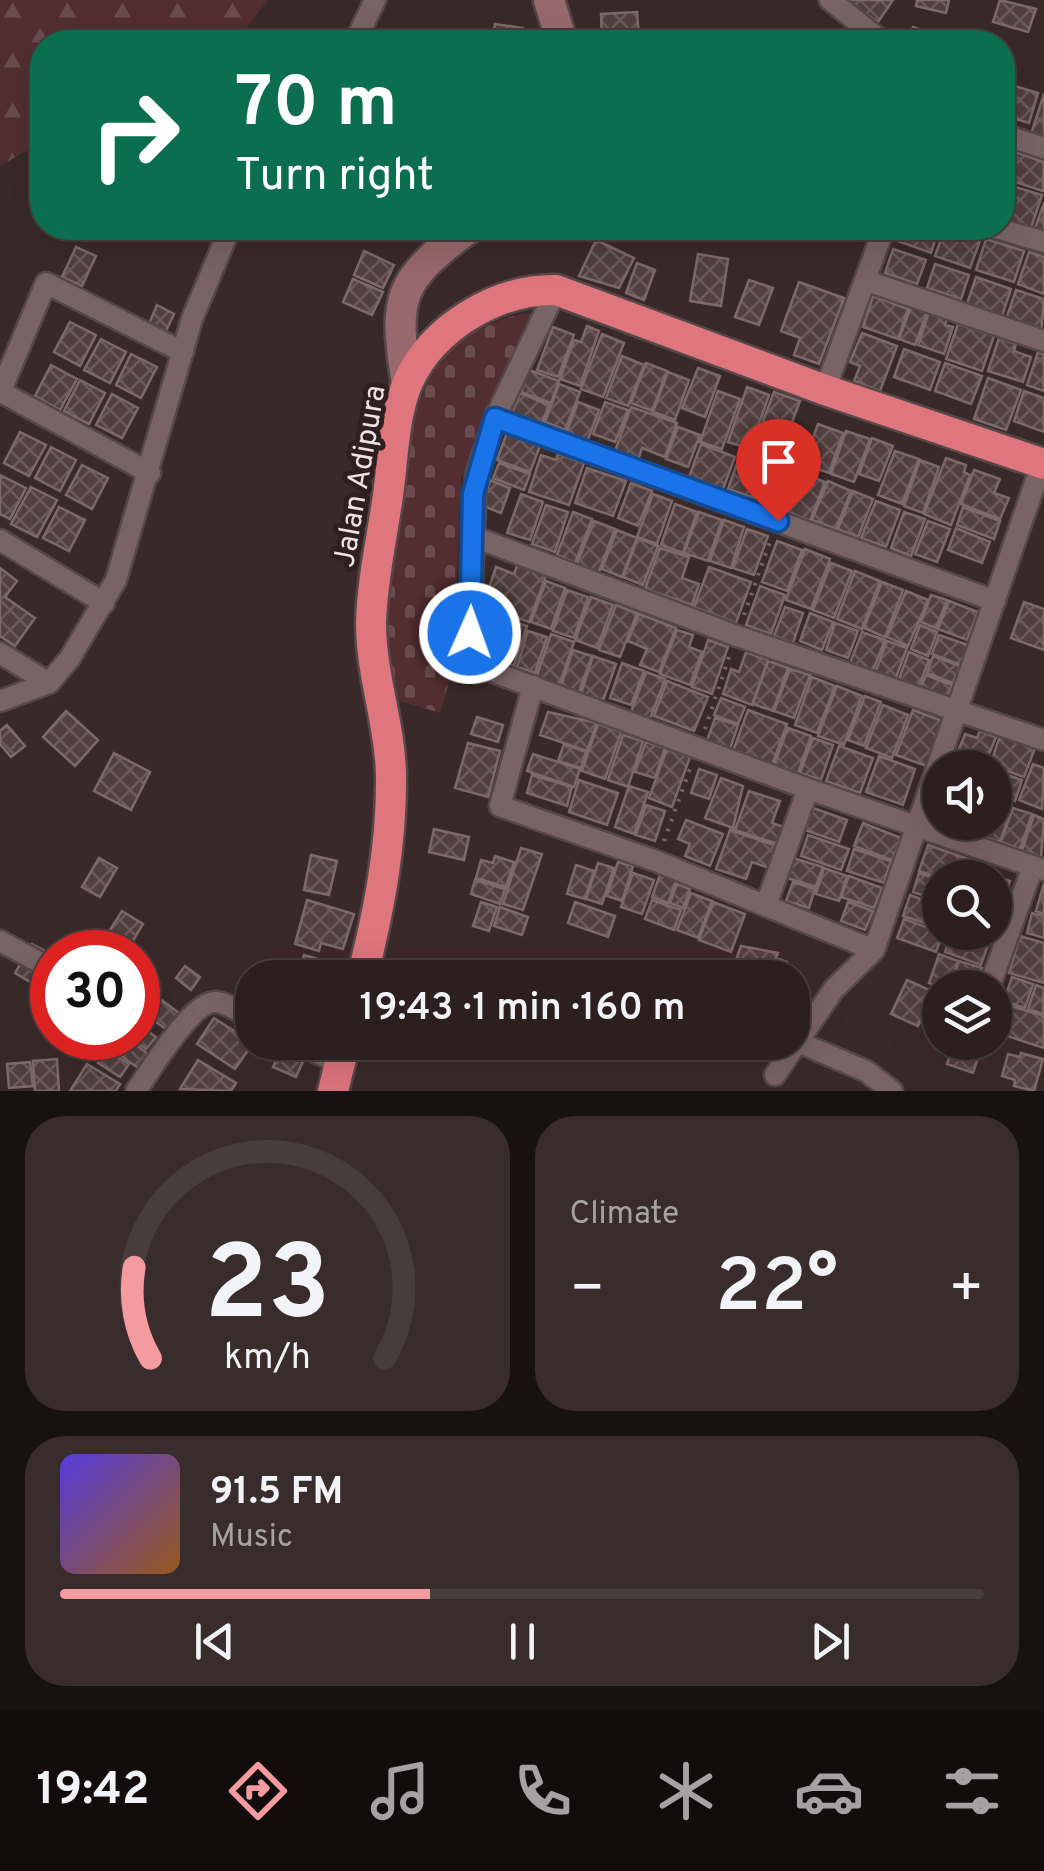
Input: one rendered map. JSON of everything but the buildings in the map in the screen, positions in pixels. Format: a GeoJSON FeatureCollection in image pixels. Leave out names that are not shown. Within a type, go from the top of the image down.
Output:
{"type":"FeatureCollection","features":[{"type":"Feature","properties":{"kind":"highway","name":"Jalan Adipura"},"geometry":{"type":"LineString","coordinates":[[366,960],[388,854],[391,770],[375,682],[371,622],[407,384],[426,352],[464,318],[500,299],[534,290],[556,290],[824,390],[1043,464]]}},
{"type":"Feature","properties":{"kind":"street"},"geometry":{"type":"LineString","coordinates":[[361,30],[375,0]]}},
{"type":"Feature","properties":{"kind":"street"},"geometry":{"type":"LineString","coordinates":[[550,0],[559,30]]}},
{"type":"Feature","properties":{"kind":"street"},"geometry":{"type":"LineString","coordinates":[[830,0],[867,30]]}},
{"type":"Feature","properties":{"kind":"street"},"geometry":{"type":"LineString","coordinates":[[1015,138],[1044,148]]}},
{"type":"Feature","properties":{"kind":"street"},"geometry":{"type":"LineString","coordinates":[[1015,234],[1044,242]]}},
{"type":"Feature","properties":{"kind":"street"},"geometry":{"type":"LineString","coordinates":[[0,701],[49,683],[104,604],[116,580],[183,352],[224,240]]}},
{"type":"Feature","properties":{"kind":"street"},"geometry":{"type":"LineString","coordinates":[[407,384],[400,302],[414,276],[433,254],[452,240]]}},
{"type":"Feature","properties":{"kind":"street"},"geometry":{"type":"LineString","coordinates":[[824,390],[880,240]]}},
{"type":"Feature","properties":{"kind":"street"},"geometry":{"type":"LineString","coordinates":[[867,281],[1044,341]]}},
{"type":"Feature","properties":{"kind":"street"},"geometry":{"type":"LineString","coordinates":[[150,472],[0,393],[46,283],[183,352]]}},
{"type":"Feature","properties":{"kind":"street"},"geometry":{"type":"LineString","coordinates":[[556,290],[495,418],[473,494],[470,633],[474,656],[482,668],[918,829],[1039,868],[996,970]]}},
{"type":"Feature","properties":{"kind":"street"},"geometry":{"type":"LineString","coordinates":[[495,418],[994,601]]}},
{"type":"Feature","properties":{"kind":"street"},"geometry":{"type":"LineString","coordinates":[[810,1024],[834,989],[874,950],[1043,464]]}},
{"type":"Feature","properties":{"kind":"street"},"geometry":{"type":"LineString","coordinates":[[474,537],[737,636],[1044,740]]}},
{"type":"Feature","properties":{"kind":"street"},"geometry":{"type":"LineString","coordinates":[[0,540],[104,604]]}},
{"type":"Feature","properties":{"kind":"street"},"geometry":{"type":"LineString","coordinates":[[0,652],[49,683]]}},
{"type":"Feature","properties":{"kind":"street"},"geometry":{"type":"LineString","coordinates":[[533,686],[500,806],[656,861],[874,950]]}},
{"type":"Feature","properties":{"kind":"street"},"geometry":{"type":"LineString","coordinates":[[766,905],[808,789]]}},
{"type":"Feature","properties":{"kind":"street"},"geometry":{"type":"LineString","coordinates":[[0,941],[30,957]]}},
{"type":"Feature","properties":{"kind":"street"},"geometry":{"type":"LineString","coordinates":[[136,1091],[184,1024],[206,1004],[217,1002],[235,1011]]}},
{"type":"Feature","properties":{"kind":"street"},"geometry":{"type":"LineString","coordinates":[[810,1047],[866,1071],[892,1091]]}},
{"type":"Feature","properties":{"kind":"street"},"geometry":{"type":"LineString","coordinates":[[775,1076],[786,1060]]}},
{"type":"Feature","properties":{"kind":"path"},"geometry":{"type":"LineString","coordinates":[[656,861],[778,521]]}},
{"type":"Feature","properties":{"kind":"green space"},"geometry":{"type":"Polygon","coordinates":[[[0,0],[268,0],[245,30],[30,30],[30,149],[0,166],[0,0]]]}},
{"type":"Feature","properties":{"kind":"green space"},"geometry":{"type":"Polygon","coordinates":[[[534,313],[461,478],[453,668],[440,713],[400,701],[389,665],[390,556],[412,426],[437,366],[456,345],[493,323],[534,313]]]}},
{"type":"Feature","properties":{"kind":"route"},"geometry":{"type":"LineString","coordinates":[[470,633],[473,494],[495,418],[778,521]]}}]}
